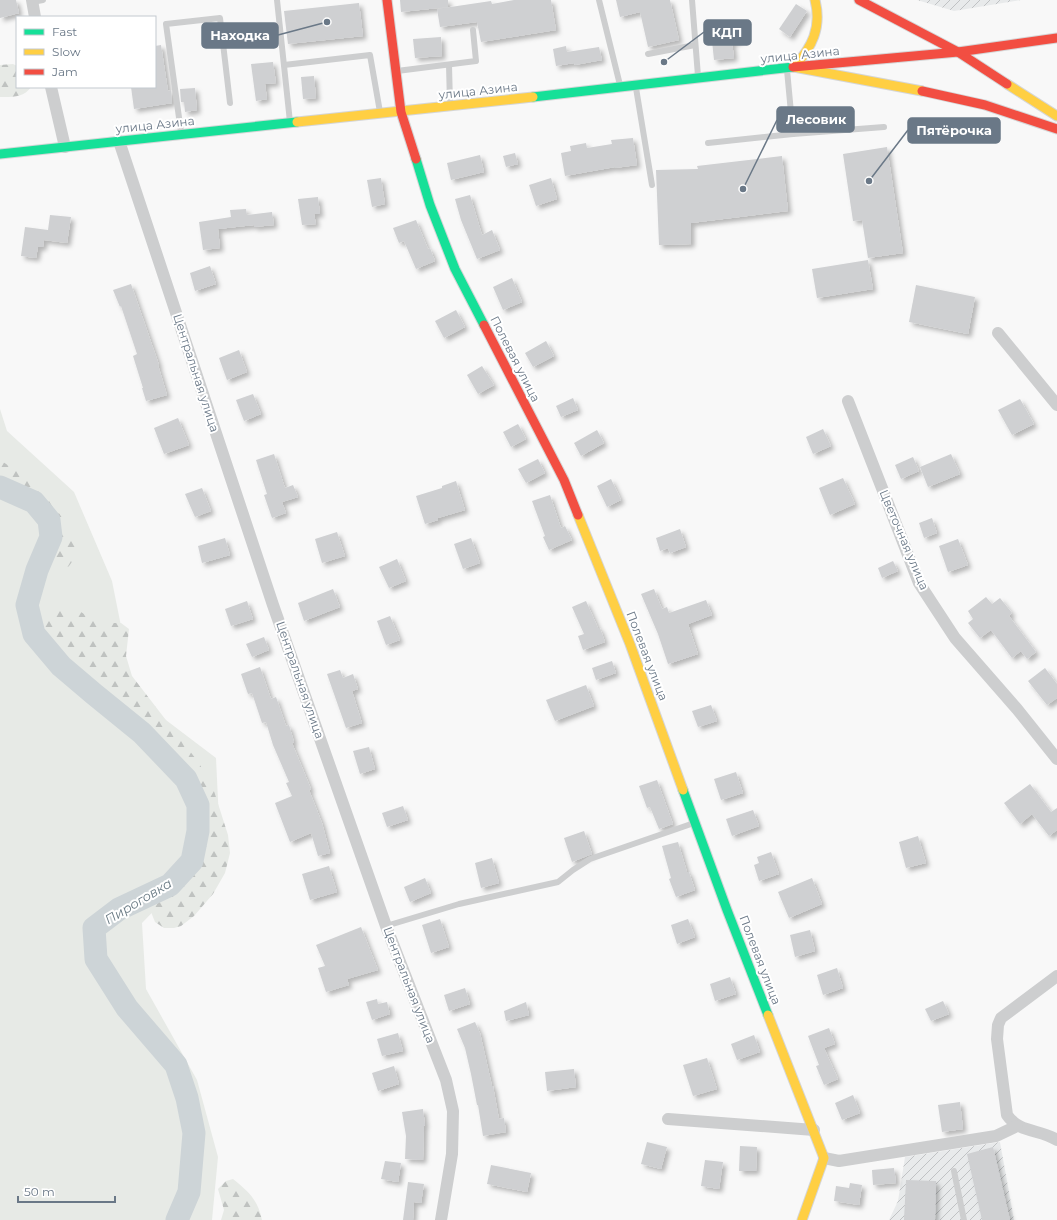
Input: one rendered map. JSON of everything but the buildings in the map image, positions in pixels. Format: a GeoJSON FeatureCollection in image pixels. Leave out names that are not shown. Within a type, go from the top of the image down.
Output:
{"type":"FeatureCollection","features":[{"type":"Feature","properties":{"kind":"main road","name":"Полевая улица"},"geometry":{"type":"LineString","coordinates":[[387,0],[401,112],[430,205],[455,269],[564,480],[630,644],[727,910],[824,1158]]}},
{"type":"Feature","properties":{"kind":"main road"},"geometry":{"type":"LineString","coordinates":[[790,67],[808,50],[816,29],[817,7],[815,0]]}},
{"type":"Feature","properties":{"kind":"main road"},"geometry":{"type":"LineString","coordinates":[[859,0],[958,52],[1057,116]]}},
{"type":"Feature","properties":{"kind":"main road","name":"улица Азина"},"geometry":{"type":"LineString","coordinates":[[0,154],[401,112],[790,67],[958,52],[1057,38]]}},
{"type":"Feature","properties":{"kind":"main road"},"geometry":{"type":"LineString","coordinates":[[790,67],[903,87],[985,105],[1057,129]]}},
{"type":"Feature","properties":{"kind":"main road"},"geometry":{"type":"LineString","coordinates":[[802,1220],[824,1158]]}},
{"type":"Feature","properties":{"kind":"street"},"geometry":{"type":"LineString","coordinates":[[35,16],[36,1]]}},
{"type":"Feature","properties":{"kind":"street"},"geometry":{"type":"LineString","coordinates":[[51,88],[65,148]]}},
{"type":"Feature","properties":{"kind":"street","name":"Центральная улица"},"geometry":{"type":"LineString","coordinates":[[119,141],[273,605],[386,926],[446,1080],[453,1111],[452,1154],[441,1220]]}},
{"type":"Feature","properties":{"kind":"street"},"geometry":{"type":"LineString","coordinates":[[998,333],[1057,406]]}},
{"type":"Feature","properties":{"kind":"street","name":"Цветочная улица"},"geometry":{"type":"LineString","coordinates":[[848,401],[919,583],[955,638],[1017,709],[1057,759]]}},
{"type":"Feature","properties":{"kind":"street"},"geometry":{"type":"LineString","coordinates":[[1057,976],[1002,1018],[998,1025],[997,1039],[1007,1115],[1017,1126],[1045,1134],[1057,1140]]}},
{"type":"Feature","properties":{"kind":"street"},"geometry":{"type":"LineString","coordinates":[[668,1119],[814,1130]]}},
{"type":"Feature","properties":{"kind":"street"},"geometry":{"type":"LineString","coordinates":[[824,1158],[838,1161],[996,1136],[1017,1126]]}},
{"type":"Feature","properties":{"kind":"lane"},"geometry":{"type":"LineString","coordinates":[[277,0],[290,123]]}},
{"type":"Feature","properties":{"kind":"lane"},"geometry":{"type":"LineString","coordinates":[[599,0],[621,87]]}},
{"type":"Feature","properties":{"kind":"lane"},"geometry":{"type":"LineString","coordinates":[[692,0],[698,78]]}},
{"type":"Feature","properties":{"kind":"lane"},"geometry":{"type":"LineString","coordinates":[[181,134],[166,24],[220,18],[230,103]]}},
{"type":"Feature","properties":{"kind":"lane"},"geometry":{"type":"LineString","coordinates":[[396,71],[476,61],[473,30]]}},
{"type":"Feature","properties":{"kind":"lane"},"geometry":{"type":"LineString","coordinates":[[648,54],[696,45]]}},
{"type":"Feature","properties":{"kind":"lane"},"geometry":{"type":"LineString","coordinates":[[284,65],[370,55],[380,114]]}},
{"type":"Feature","properties":{"kind":"lane"},"geometry":{"type":"LineString","coordinates":[[449,64],[450,106]]}},
{"type":"Feature","properties":{"kind":"lane"},"geometry":{"type":"LineString","coordinates":[[790,67],[793,134]]}},
{"type":"Feature","properties":{"kind":"lane"},"geometry":{"type":"LineString","coordinates":[[636,85],[652,185]]}},
{"type":"Feature","properties":{"kind":"lane"},"geometry":{"type":"LineString","coordinates":[[708,143],[793,134],[884,127]]}},
{"type":"Feature","properties":{"kind":"lane"},"geometry":{"type":"LineString","coordinates":[[386,926],[459,904],[558,882],[573,870],[590,860],[695,822]]}},
{"type":"Feature","properties":{"kind":"lane"},"geometry":{"type":"LineString","coordinates":[[954,1171],[964,1220]]}},
{"type":"Feature","properties":{"kind":"shaded area"},"geometry":{"type":"Polygon","coordinates":[[[917,0],[1021,0],[954,11],[917,0]]]}},
{"type":"Feature","properties":{"kind":"shaded area"},"geometry":{"type":"Polygon","coordinates":[[[1000,1142],[1014,1220],[889,1220],[898,1201],[905,1157],[1000,1142]]]}},
{"type":"Feature","properties":{"kind":"green space"},"geometry":{"type":"Polygon","coordinates":[[[13,64],[16,66],[16,88],[30,88],[28,91],[13,97],[0,97],[0,65],[13,64]]]}},
{"type":"Feature","properties":{"kind":"green space"},"geometry":{"type":"Polygon","coordinates":[[[0,409],[7,431],[74,492],[112,581],[124,641],[108,669],[154,711],[216,758],[220,842],[142,923],[146,989],[197,1080],[218,1157],[212,1220],[0,1220],[0,409]]]}},
{"type":"Feature","properties":{"kind":"green space"},"geometry":{"type":"Polygon","coordinates":[[[0,460],[33,484],[51,503],[66,524],[76,551],[75,557],[65,570],[59,570],[48,562],[44,549],[44,528],[38,516],[22,503],[0,496],[0,460]]]}},
{"type":"Feature","properties":{"kind":"green space"},"geometry":{"type":"Polygon","coordinates":[[[69,607],[76,609],[99,623],[121,623],[129,629],[126,656],[132,676],[199,763],[214,791],[228,835],[230,853],[225,873],[213,894],[194,916],[181,926],[164,928],[155,922],[151,912],[152,895],[158,887],[167,881],[190,874],[195,869],[198,859],[201,829],[201,814],[197,794],[187,772],[168,747],[154,734],[93,688],[45,639],[43,629],[48,620],[60,610],[69,607]]]}},
{"type":"Feature","properties":{"kind":"green space"},"geometry":{"type":"Polygon","coordinates":[[[233,1179],[252,1197],[258,1207],[262,1220],[221,1220],[224,1210],[218,1189],[226,1181],[233,1179]]]}},
{"type":"Feature","properties":{"kind":"waterway","name":"Пироговка"},"geometry":{"type":"LineString","coordinates":[[0,487],[34,502],[49,520],[51,537],[37,570],[27,605],[34,634],[61,666],[142,733],[186,779],[198,805],[198,831],[192,861],[170,885],[119,909],[94,928],[96,959],[127,1008],[176,1065],[187,1098],[194,1133],[189,1192],[177,1220]]}},
{"type":"Feature","properties":{"kind":"traffic: fast"},"geometry":{"type":"LineString","coordinates":[[533,97],[793,67]]}},
{"type":"Feature","properties":{"kind":"traffic: fast"},"geometry":{"type":"LineString","coordinates":[[0,154],[297,122]]}},
{"type":"Feature","properties":{"kind":"traffic: fast"},"geometry":{"type":"LineString","coordinates":[[416,159],[430,205],[455,269],[484,325]]}},
{"type":"Feature","properties":{"kind":"traffic: fast"},"geometry":{"type":"LineString","coordinates":[[683,790],[727,910],[768,1015]]}},
{"type":"Feature","properties":{"kind":"traffic: slow"},"geometry":{"type":"LineString","coordinates":[[815,0],[817,19],[814,36],[806,52],[794,67],[922,91]]}},
{"type":"Feature","properties":{"kind":"traffic: slow"},"geometry":{"type":"LineString","coordinates":[[1007,84],[1057,116]]}},
{"type":"Feature","properties":{"kind":"traffic: slow"},"geometry":{"type":"LineString","coordinates":[[297,122],[533,97]]}},
{"type":"Feature","properties":{"kind":"traffic: slow"},"geometry":{"type":"LineString","coordinates":[[578,515],[630,644],[683,790]]}},
{"type":"Feature","properties":{"kind":"traffic: slow"},"geometry":{"type":"LineString","coordinates":[[768,1015],[824,1158],[802,1220]]}},
{"type":"Feature","properties":{"kind":"traffic: jam"},"geometry":{"type":"LineString","coordinates":[[387,0],[401,112],[416,159]]}},
{"type":"Feature","properties":{"kind":"traffic: jam"},"geometry":{"type":"LineString","coordinates":[[859,0],[958,52],[1007,84]]}},
{"type":"Feature","properties":{"kind":"traffic: jam"},"geometry":{"type":"LineString","coordinates":[[793,67],[958,52],[1057,38]]}},
{"type":"Feature","properties":{"kind":"traffic: jam"},"geometry":{"type":"LineString","coordinates":[[922,91],[985,105],[1057,129]]}},
{"type":"Feature","properties":{"kind":"traffic: jam"},"geometry":{"type":"LineString","coordinates":[[484,325],[564,480],[578,515]]}},
{"type":"Feature","properties":{"kind":"place","name":"Находка"},"geometry":{"type":"Point","coordinates":[327,22]}},
{"type":"Feature","properties":{"kind":"place","name":"КДП"},"geometry":{"type":"Point","coordinates":[664,62]}},
{"type":"Feature","properties":{"kind":"place","name":"Пятёрочка"},"geometry":{"type":"Point","coordinates":[869,181]}},
{"type":"Feature","properties":{"kind":"place","name":"Лесовик"},"geometry":{"type":"Point","coordinates":[743,189]}}]}
